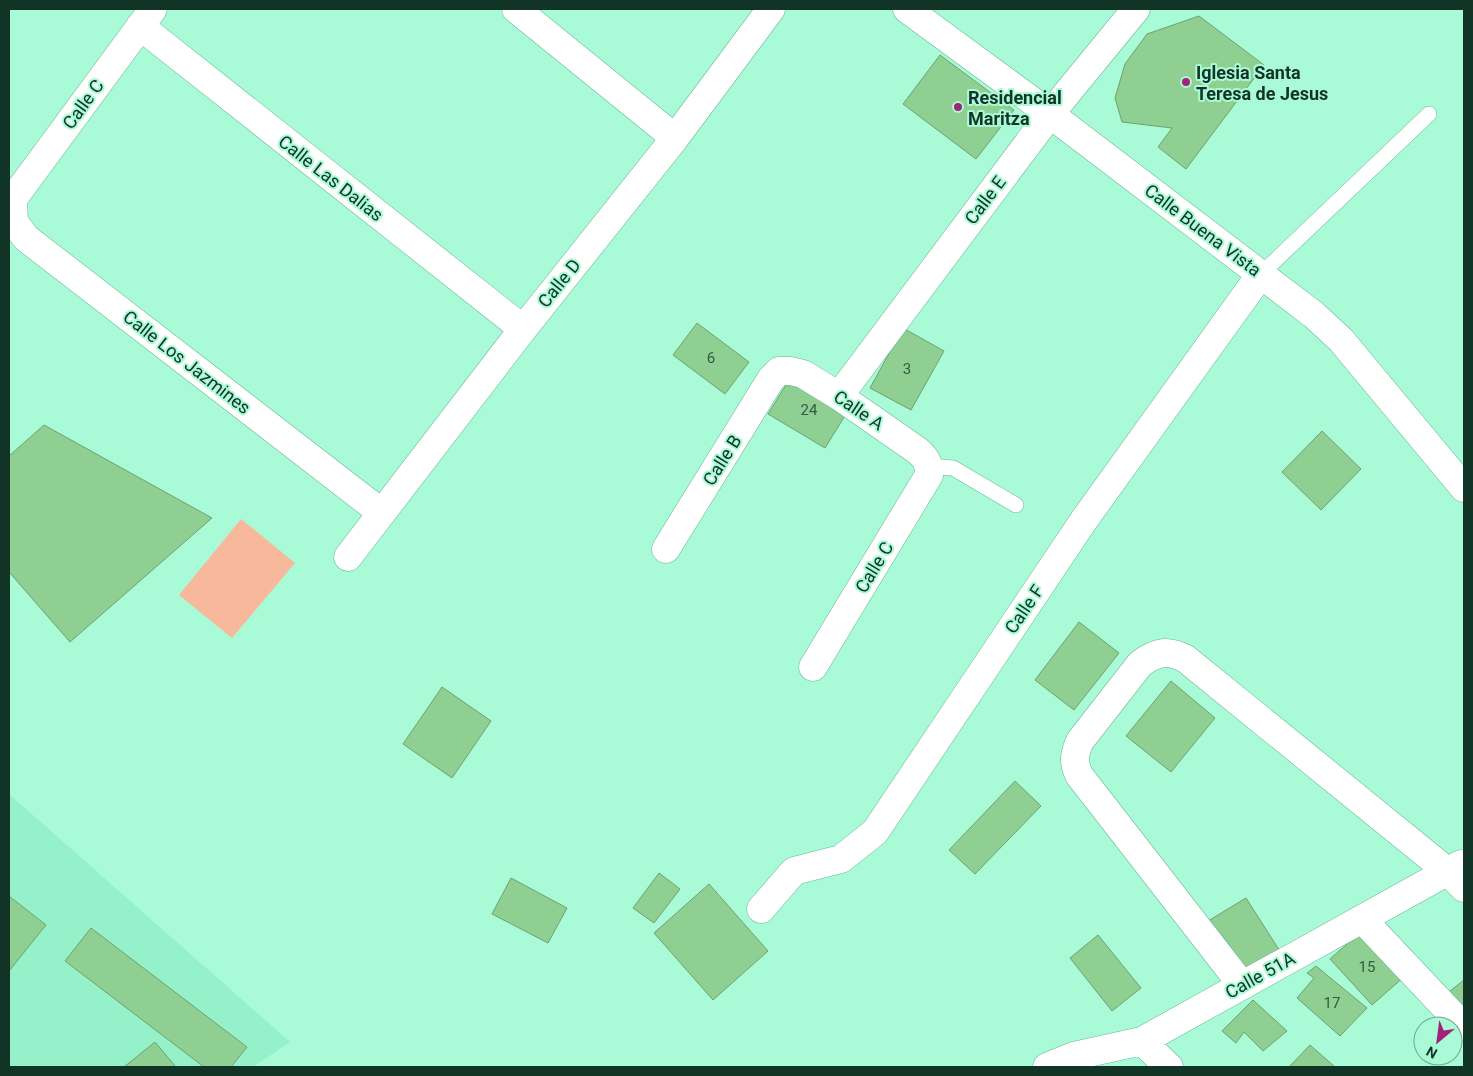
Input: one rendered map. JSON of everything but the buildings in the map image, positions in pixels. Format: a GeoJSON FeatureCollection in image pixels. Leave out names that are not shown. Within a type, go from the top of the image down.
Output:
{"type":"FeatureCollection","features":[{"type":"Feature","properties":{"kind":"street"},"geometry":{"type":"LineString","coordinates":[[516,9],[675,138]]}},
{"type":"Feature","properties":{"kind":"street","name":"Calle D"},"geometry":{"type":"LineString","coordinates":[[348,557],[522,329],[675,138],[771,9]]}},
{"type":"Feature","properties":{"kind":"street","name":"Calle Buena Vista"},"geometry":{"type":"LineString","coordinates":[[907,9],[1050,114],[1314,315],[1341,340],[1464,488]]}},
{"type":"Feature","properties":{"kind":"street","name":"Calle E"},"geometry":{"type":"LineString","coordinates":[[839,396],[1050,114],[1136,9]]}},
{"type":"Feature","properties":{"kind":"street","name":"Calle C"},"geometry":{"type":"LineString","coordinates":[[13,199],[146,17]]}},
{"type":"Feature","properties":{"kind":"street","name":"Calle Las Dalias"},"geometry":{"type":"LineString","coordinates":[[146,17],[522,329]]}},
{"type":"Feature","properties":{"kind":"street","name":"Calle Los Jazmines"},"geometry":{"type":"LineString","coordinates":[[13,199],[14,222],[26,238],[382,512]]}},
{"type":"Feature","properties":{"kind":"street","name":"Calle F"},"geometry":{"type":"LineString","coordinates":[[760,909],[794,871],[841,859],[875,832],[1084,520],[1261,274]]}},
{"type":"Feature","properties":{"kind":"street","name":"Calle A"},"geometry":{"type":"LineString","coordinates":[[779,371],[803,374],[839,396],[918,451],[926,458],[929,466]]}},
{"type":"Feature","properties":{"kind":"street","name":"Calle B"},"geometry":{"type":"LineString","coordinates":[[666,549],[771,379],[779,371]]}},
{"type":"Feature","properties":{"kind":"street","name":"Calle C"},"geometry":{"type":"LineString","coordinates":[[813,667],[925,483],[929,475],[929,466]]}},
{"type":"Feature","properties":{"kind":"street"},"geometry":{"type":"LineString","coordinates":[[1242,985],[1083,780],[1074,765],[1075,753],[1080,741],[1140,664],[1151,656],[1162,653],[1176,654],[1186,660],[1459,873]]}},
{"type":"Feature","properties":{"kind":"street","name":"Calle 51A"},"geometry":{"type":"LineString","coordinates":[[1047,1067],[1074,1056],[1142,1041],[1362,919],[1459,873]]}},
{"type":"Feature","properties":{"kind":"street"},"geometry":{"type":"LineString","coordinates":[[1362,919],[1464,1028]]}},
{"type":"Feature","properties":{"kind":"street"},"geometry":{"type":"LineString","coordinates":[[1142,1041],[1169,1067]]}},
{"type":"Feature","properties":{"kind":"lane"},"geometry":{"type":"LineString","coordinates":[[1261,274],[1429,114]]}},
{"type":"Feature","properties":{"kind":"lane"},"geometry":{"type":"LineString","coordinates":[[929,466],[952,468],[1016,505]]}},
{"type":"Feature","properties":{"kind":"shaded area"},"geometry":{"type":"Polygon","coordinates":[[[241,519],[295,563],[232,638],[179,595],[241,519]]]}},
{"type":"Feature","properties":{"kind":"shaded area"},"geometry":{"type":"Polygon","coordinates":[[[9,794],[290,1042],[253,1067],[9,1067],[9,794]]]}},
{"type":"Feature","properties":{"kind":"place","name":"Iglesia Santa Teresa de Jesus"},"geometry":{"type":"Point","coordinates":[1186,82]}},
{"type":"Feature","properties":{"kind":"place","name":"Residencial Maritza"},"geometry":{"type":"Point","coordinates":[958,107]}}]}
